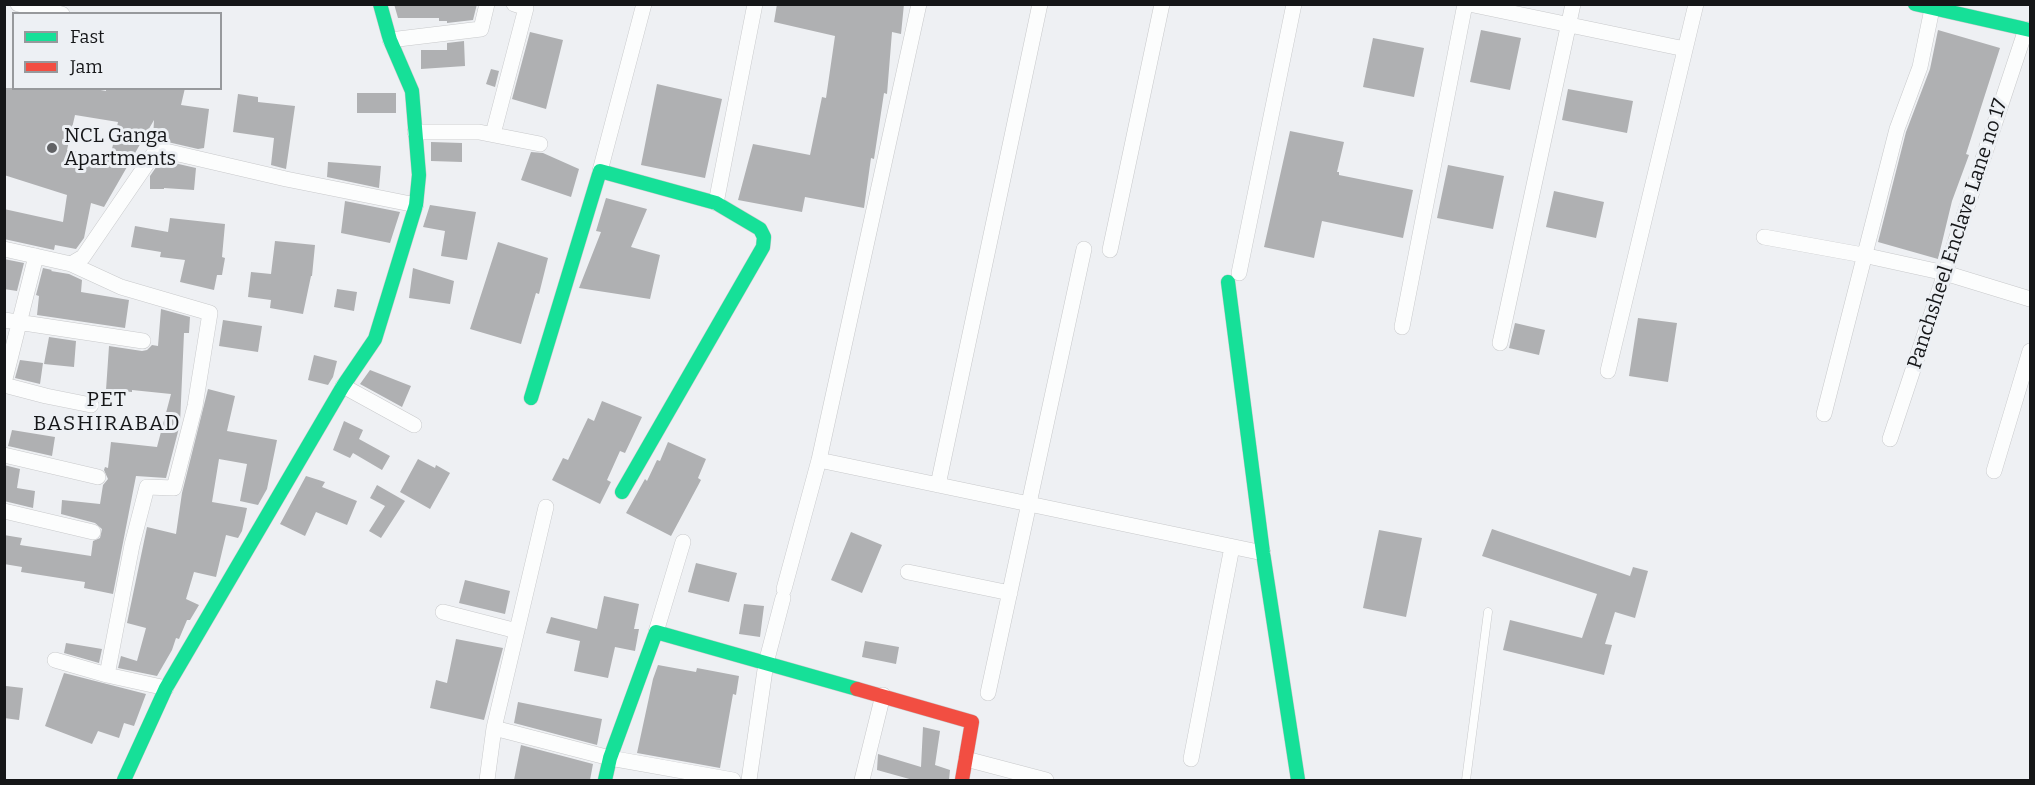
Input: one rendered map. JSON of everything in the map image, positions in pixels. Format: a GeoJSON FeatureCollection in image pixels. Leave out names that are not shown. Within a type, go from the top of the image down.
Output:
{"type":"FeatureCollection","features":[{"type":"Feature","properties":{"kind":"street"},"geometry":{"type":"LineString","coordinates":[[18,4],[53,12]]}},
{"type":"Feature","properties":{"kind":"street"},"geometry":{"type":"LineString","coordinates":[[124,780],[166,688],[343,387],[375,339],[416,205],[419,175],[412,91],[390,40],[380,4]]}},
{"type":"Feature","properties":{"kind":"street"},"geometry":{"type":"LineString","coordinates":[[390,40],[480,28],[487,4]]}},
{"type":"Feature","properties":{"kind":"street"},"geometry":{"type":"LineString","coordinates":[[493,134],[526,8],[514,4]]}},
{"type":"Feature","properties":{"kind":"street"},"geometry":{"type":"LineString","coordinates":[[531,398],[600,171],[644,4]]}},
{"type":"Feature","properties":{"kind":"street"},"geometry":{"type":"LineString","coordinates":[[716,203],[755,4]]}},
{"type":"Feature","properties":{"kind":"street"},"geometry":{"type":"LineString","coordinates":[[749,780],[766,663],[819,460],[920,4]]}},
{"type":"Feature","properties":{"kind":"street"},"geometry":{"type":"LineString","coordinates":[[938,485],[1040,4]]}},
{"type":"Feature","properties":{"kind":"street"},"geometry":{"type":"LineString","coordinates":[[1110,250],[1162,4]]}},
{"type":"Feature","properties":{"kind":"street"},"geometry":{"type":"LineString","coordinates":[[1294,4],[1234,277],[1263,553],[1298,780]]}},
{"type":"Feature","properties":{"kind":"street"},"geometry":{"type":"LineString","coordinates":[[1402,327],[1467,4],[1685,49]]}},
{"type":"Feature","properties":{"kind":"street"},"geometry":{"type":"LineString","coordinates":[[1500,343],[1573,4]]}},
{"type":"Feature","properties":{"kind":"street"},"geometry":{"type":"LineString","coordinates":[[1608,371],[1696,4]]}},
{"type":"Feature","properties":{"kind":"street"},"geometry":{"type":"LineString","coordinates":[[1915,4],[1932,6],[2028,30]]}},
{"type":"Feature","properties":{"kind":"street"},"geometry":{"type":"LineString","coordinates":[[1824,414],[1897,129],[1920,67],[1932,6]]}},
{"type":"Feature","properties":{"kind":"street","name":"Panchsheel Enclave Lane no 17"},"geometry":{"type":"LineString","coordinates":[[1890,439],[2028,30]]}},
{"type":"Feature","properties":{"kind":"street"},"geometry":{"type":"LineString","coordinates":[[415,132],[479,132],[540,144]]}},
{"type":"Feature","properties":{"kind":"street"},"geometry":{"type":"LineString","coordinates":[[71,264],[83,257],[157,149],[286,179],[416,205]]}},
{"type":"Feature","properties":{"kind":"street"},"geometry":{"type":"LineString","coordinates":[[600,171],[716,203],[760,229],[764,237],[763,247],[622,492]]}},
{"type":"Feature","properties":{"kind":"street"},"geometry":{"type":"LineString","coordinates":[[1764,237],[1945,273],[2031,298]]}},
{"type":"Feature","properties":{"kind":"street"},"geometry":{"type":"LineString","coordinates":[[4,249],[71,264],[121,287],[210,313],[195,406],[174,488],[147,487],[132,545],[106,675]]}},
{"type":"Feature","properties":{"kind":"street"},"geometry":{"type":"LineString","coordinates":[[988,693],[1084,249]]}},
{"type":"Feature","properties":{"kind":"street"},"geometry":{"type":"LineString","coordinates":[[36,256],[12,322],[4,385],[91,405]]}},
{"type":"Feature","properties":{"kind":"street"},"geometry":{"type":"LineString","coordinates":[[12,322],[143,341]]}},
{"type":"Feature","properties":{"kind":"street"},"geometry":{"type":"LineString","coordinates":[[1994,471],[2031,351]]}},
{"type":"Feature","properties":{"kind":"street"},"geometry":{"type":"LineString","coordinates":[[343,387],[414,425]]}},
{"type":"Feature","properties":{"kind":"street"},"geometry":{"type":"LineString","coordinates":[[4,455],[98,477]]}},
{"type":"Feature","properties":{"kind":"street"},"geometry":{"type":"LineString","coordinates":[[819,460],[1263,553]]}},
{"type":"Feature","properties":{"kind":"street"},"geometry":{"type":"LineString","coordinates":[[487,780],[494,728],[546,507]]}},
{"type":"Feature","properties":{"kind":"street"},"geometry":{"type":"LineString","coordinates":[[4,511],[93,532]]}},
{"type":"Feature","properties":{"kind":"street"},"geometry":{"type":"LineString","coordinates":[[605,780],[610,758],[656,632],[683,542]]}},
{"type":"Feature","properties":{"kind":"street"},"geometry":{"type":"LineString","coordinates":[[1191,759],[1232,547]]}},
{"type":"Feature","properties":{"kind":"street"},"geometry":{"type":"LineString","coordinates":[[908,572],[1010,593]]}},
{"type":"Feature","properties":{"kind":"street"},"geometry":{"type":"LineString","coordinates":[[443,612],[517,631]]}},
{"type":"Feature","properties":{"kind":"street"},"geometry":{"type":"LineString","coordinates":[[656,632],[972,722],[962,780]]}},
{"type":"Feature","properties":{"kind":"street"},"geometry":{"type":"LineString","coordinates":[[55,660],[106,675],[166,688]]}},
{"type":"Feature","properties":{"kind":"street"},"geometry":{"type":"LineString","coordinates":[[862,780],[883,695]]}},
{"type":"Feature","properties":{"kind":"street"},"geometry":{"type":"LineString","coordinates":[[494,728],[610,758],[733,780]]}},
{"type":"Feature","properties":{"kind":"street"},"geometry":{"type":"LineString","coordinates":[[966,759],[1046,780]]}},
{"type":"Feature","properties":{"kind":"lane"},"geometry":{"type":"LineString","coordinates":[[1466,780],[1488,612]]}},
{"type":"Feature","properties":{"kind":"building"},"geometry":{"type":"Polygon","coordinates":[[[394,4],[477,4],[473,20],[447,23],[447,21],[439,21],[439,18],[398,18],[394,4]]]}},
{"type":"Feature","properties":{"kind":"building"},"geometry":{"type":"Polygon","coordinates":[[[777,4],[904,4],[901,34],[892,32],[887,94],[884,93],[864,208],[805,197],[802,212],[738,200],[753,144],[810,155],[822,97],[826,98],[835,36],[774,22],[777,4]]]}},
{"type":"Feature","properties":{"kind":"building"},"geometry":{"type":"Polygon","coordinates":[[[1481,30],[1521,38],[1510,90],[1470,82],[1481,30]]]}},
{"type":"Feature","properties":{"kind":"building"},"geometry":{"type":"Polygon","coordinates":[[[1938,30],[2000,48],[1966,154],[1969,155],[1952,201],[1938,259],[1878,242],[1906,132],[1930,69],[1938,30]]]}},
{"type":"Feature","properties":{"kind":"building"},"geometry":{"type":"Polygon","coordinates":[[[530,32],[563,40],[546,109],[512,99],[530,32]]]}},
{"type":"Feature","properties":{"kind":"building"},"geometry":{"type":"Polygon","coordinates":[[[1373,38],[1424,48],[1414,97],[1363,87],[1373,38]]]}},
{"type":"Feature","properties":{"kind":"building"},"geometry":{"type":"Polygon","coordinates":[[[464,41],[465,66],[421,69],[421,50],[447,50],[447,43],[464,41]]]}},
{"type":"Feature","properties":{"kind":"building"},"geometry":{"type":"Polygon","coordinates":[[[491,69],[499,71],[495,87],[486,84],[491,69]]]}},
{"type":"Feature","properties":{"kind":"building"},"geometry":{"type":"Polygon","coordinates":[[[657,84],[722,99],[705,178],[641,165],[657,84]]]}},
{"type":"Feature","properties":{"kind":"building"},"geometry":{"type":"Polygon","coordinates":[[[4,88],[12,88],[12,90],[185,90],[181,105],[209,109],[204,148],[198,149],[153,140],[154,120],[104,207],[91,203],[84,238],[76,249],[55,245],[54,250],[4,239],[4,209],[63,222],[67,195],[4,175],[4,88]],[[75,115],[67,150],[110,158],[118,122],[75,115]]]}},
{"type":"Feature","properties":{"kind":"building"},"geometry":{"type":"Polygon","coordinates":[[[1568,89],[1633,101],[1627,133],[1562,120],[1568,89]]]}},
{"type":"Feature","properties":{"kind":"building"},"geometry":{"type":"Polygon","coordinates":[[[357,93],[396,93],[396,113],[357,113],[357,93]]]}},
{"type":"Feature","properties":{"kind":"building"},"geometry":{"type":"Polygon","coordinates":[[[238,94],[258,97],[258,102],[295,106],[286,169],[271,165],[274,138],[233,132],[238,94]]]}},
{"type":"Feature","properties":{"kind":"building"},"geometry":{"type":"Polygon","coordinates":[[[1290,131],[1344,142],[1337,172],[1339,175],[1413,190],[1403,238],[1322,221],[1314,258],[1264,247],[1290,131]]]}},
{"type":"Feature","properties":{"kind":"building"},"geometry":{"type":"Polygon","coordinates":[[[431,142],[462,143],[462,162],[431,161],[431,142]]]}},
{"type":"Feature","properties":{"kind":"building"},"geometry":{"type":"Polygon","coordinates":[[[531,152],[543,153],[579,169],[571,197],[521,180],[531,152]]]}},
{"type":"Feature","properties":{"kind":"building"},"geometry":{"type":"Polygon","coordinates":[[[161,160],[196,168],[194,190],[150,189],[150,176],[161,160]]]}},
{"type":"Feature","properties":{"kind":"building"},"geometry":{"type":"Polygon","coordinates":[[[328,162],[381,166],[379,188],[327,177],[328,162]]]}},
{"type":"Feature","properties":{"kind":"building"},"geometry":{"type":"Polygon","coordinates":[[[1448,165],[1504,176],[1493,229],[1437,218],[1448,165]]]}},
{"type":"Feature","properties":{"kind":"building"},"geometry":{"type":"Polygon","coordinates":[[[1554,191],[1604,202],[1596,238],[1546,227],[1554,191]]]}},
{"type":"Feature","properties":{"kind":"building"},"geometry":{"type":"Polygon","coordinates":[[[606,198],[647,209],[631,247],[660,255],[650,299],[579,288],[601,232],[596,231],[606,198]]]}},
{"type":"Feature","properties":{"kind":"building"},"geometry":{"type":"Polygon","coordinates":[[[345,201],[400,212],[390,243],[341,233],[345,201]]]}},
{"type":"Feature","properties":{"kind":"building"},"geometry":{"type":"Polygon","coordinates":[[[430,205],[476,212],[467,260],[441,256],[445,231],[423,227],[430,205]]]}},
{"type":"Feature","properties":{"kind":"building"},"geometry":{"type":"Polygon","coordinates":[[[170,218],[225,224],[222,257],[225,258],[222,275],[217,275],[214,290],[180,282],[185,260],[160,257],[161,252],[131,247],[135,226],[168,232],[170,218]]]}},
{"type":"Feature","properties":{"kind":"building"},"geometry":{"type":"Polygon","coordinates":[[[275,241],[315,245],[312,276],[303,314],[270,308],[271,300],[248,297],[251,272],[271,274],[275,241]]]}},
{"type":"Feature","properties":{"kind":"building"},"geometry":{"type":"Polygon","coordinates":[[[498,242],[548,258],[539,294],[536,293],[521,344],[470,329],[498,242]]]}},
{"type":"Feature","properties":{"kind":"building"},"geometry":{"type":"Polygon","coordinates":[[[4,259],[24,263],[17,291],[4,289],[4,259]]]}},
{"type":"Feature","properties":{"kind":"building"},"geometry":{"type":"Polygon","coordinates":[[[43,268],[69,274],[82,280],[81,292],[129,300],[125,328],[37,315],[39,296],[36,295],[43,268]]]}},
{"type":"Feature","properties":{"kind":"building"},"geometry":{"type":"Polygon","coordinates":[[[413,268],[454,281],[450,304],[409,298],[413,268]]]}},
{"type":"Feature","properties":{"kind":"building"},"geometry":{"type":"Polygon","coordinates":[[[337,289],[357,292],[354,311],[334,307],[337,289]]]}},
{"type":"Feature","properties":{"kind":"building"},"geometry":{"type":"Polygon","coordinates":[[[161,309],[190,317],[189,333],[184,333],[180,424],[166,478],[136,476],[113,594],[84,588],[85,582],[21,572],[22,567],[4,564],[4,535],[22,538],[20,545],[91,556],[93,541],[100,538],[102,529],[95,523],[61,514],[62,500],[100,504],[103,485],[108,479],[104,470],[105,467],[108,468],[111,442],[157,447],[171,394],[106,390],[109,346],[142,351],[152,345],[158,346],[161,309]]]}},
{"type":"Feature","properties":{"kind":"building"},"geometry":{"type":"Polygon","coordinates":[[[1638,318],[1677,323],[1668,382],[1629,376],[1638,318]]]}},
{"type":"Feature","properties":{"kind":"building"},"geometry":{"type":"Polygon","coordinates":[[[223,320],[262,326],[258,352],[219,346],[223,320]]]}},
{"type":"Feature","properties":{"kind":"building"},"geometry":{"type":"Polygon","coordinates":[[[1515,323],[1545,330],[1539,355],[1509,348],[1515,323]]]}},
{"type":"Feature","properties":{"kind":"building"},"geometry":{"type":"Polygon","coordinates":[[[49,337],[76,341],[74,367],[44,364],[49,337]]]}},
{"type":"Feature","properties":{"kind":"building"},"geometry":{"type":"Polygon","coordinates":[[[314,355],[337,361],[333,377],[328,385],[308,380],[314,355]]]}},
{"type":"Feature","properties":{"kind":"building"},"geometry":{"type":"Polygon","coordinates":[[[20,360],[43,363],[40,384],[15,378],[20,360]]]}},
{"type":"Feature","properties":{"kind":"building"},"geometry":{"type":"Polygon","coordinates":[[[370,370],[411,386],[402,407],[360,384],[370,370]]]}},
{"type":"Feature","properties":{"kind":"building"},"geometry":{"type":"Polygon","coordinates":[[[208,389],[235,396],[227,431],[277,440],[267,489],[258,505],[240,501],[247,464],[219,459],[212,502],[247,508],[242,531],[238,538],[226,535],[216,577],[194,572],[186,599],[199,605],[190,620],[187,620],[179,639],[176,638],[157,676],[118,668],[121,656],[137,661],[146,628],[127,623],[147,527],[176,534],[182,493],[208,389]]]}},
{"type":"Feature","properties":{"kind":"building"},"geometry":{"type":"Polygon","coordinates":[[[602,401],[642,417],[625,453],[620,451],[607,480],[611,482],[600,504],[552,480],[563,458],[568,460],[588,418],[594,421],[602,401]]]}},
{"type":"Feature","properties":{"kind":"building"},"geometry":{"type":"Polygon","coordinates":[[[344,421],[363,430],[359,439],[390,456],[382,470],[353,453],[350,458],[333,450],[344,421]]]}},
{"type":"Feature","properties":{"kind":"building"},"geometry":{"type":"Polygon","coordinates":[[[12,430],[55,437],[52,456],[8,446],[12,430]]]}},
{"type":"Feature","properties":{"kind":"building"},"geometry":{"type":"Polygon","coordinates":[[[668,442],[706,459],[698,478],[701,480],[671,536],[626,513],[645,479],[647,481],[657,460],[660,461],[668,442]]]}},
{"type":"Feature","properties":{"kind":"building"},"geometry":{"type":"Polygon","coordinates":[[[418,459],[450,473],[430,509],[400,492],[418,459]]]}},
{"type":"Feature","properties":{"kind":"building"},"geometry":{"type":"Polygon","coordinates":[[[4,465],[20,469],[17,488],[35,491],[33,508],[4,501],[4,465]]]}},
{"type":"Feature","properties":{"kind":"building"},"geometry":{"type":"Polygon","coordinates":[[[306,476],[325,482],[322,487],[357,501],[347,525],[316,512],[305,536],[280,524],[306,476]]]}},
{"type":"Feature","properties":{"kind":"building"},"geometry":{"type":"Polygon","coordinates":[[[377,485],[405,501],[381,538],[369,531],[385,506],[370,498],[377,485]]]}},
{"type":"Feature","properties":{"kind":"building"},"geometry":{"type":"Polygon","coordinates":[[[1492,529],[1630,576],[1633,567],[1648,571],[1635,618],[1615,612],[1605,644],[1612,645],[1604,675],[1503,650],[1510,620],[1582,638],[1597,594],[1482,556],[1492,529]]]}},
{"type":"Feature","properties":{"kind":"building"},"geometry":{"type":"Polygon","coordinates":[[[1379,530],[1422,538],[1406,617],[1363,608],[1379,530]]]}},
{"type":"Feature","properties":{"kind":"building"},"geometry":{"type":"Polygon","coordinates":[[[851,532],[882,545],[862,593],[831,580],[851,532]]]}},
{"type":"Feature","properties":{"kind":"building"},"geometry":{"type":"Polygon","coordinates":[[[696,563],[737,573],[729,602],[688,592],[696,563]]]}},
{"type":"Feature","properties":{"kind":"building"},"geometry":{"type":"Polygon","coordinates":[[[465,580],[510,591],[505,614],[459,603],[465,580]]]}},
{"type":"Feature","properties":{"kind":"building"},"geometry":{"type":"Polygon","coordinates":[[[604,596],[639,604],[634,629],[639,629],[635,651],[615,647],[608,678],[574,671],[580,641],[546,633],[551,617],[597,629],[604,596]]]}},
{"type":"Feature","properties":{"kind":"building"},"geometry":{"type":"Polygon","coordinates":[[[744,604],[764,606],[760,637],[739,634],[744,604]]]}},
{"type":"Feature","properties":{"kind":"building"},"geometry":{"type":"Polygon","coordinates":[[[456,639],[503,648],[484,720],[430,708],[436,680],[447,683],[456,639]]]}},
{"type":"Feature","properties":{"kind":"building"},"geometry":{"type":"Polygon","coordinates":[[[865,641],[899,647],[896,664],[862,657],[865,641]]]}},
{"type":"Feature","properties":{"kind":"building"},"geometry":{"type":"Polygon","coordinates":[[[66,643],[102,649],[99,663],[64,653],[66,643]]]}},
{"type":"Feature","properties":{"kind":"building"},"geometry":{"type":"Polygon","coordinates":[[[658,665],[696,672],[697,668],[739,676],[736,695],[733,694],[720,768],[637,753],[658,665]]]}},
{"type":"Feature","properties":{"kind":"building"},"geometry":{"type":"Polygon","coordinates":[[[64,673],[146,694],[134,726],[124,723],[119,738],[98,731],[92,744],[45,726],[64,673]]]}},
{"type":"Feature","properties":{"kind":"building"},"geometry":{"type":"Polygon","coordinates":[[[6,686],[23,688],[19,720],[4,718],[6,686]]]}},
{"type":"Feature","properties":{"kind":"building"},"geometry":{"type":"Polygon","coordinates":[[[518,702],[602,719],[597,745],[514,723],[518,702]]]}},
{"type":"Feature","properties":{"kind":"building"},"geometry":{"type":"Polygon","coordinates":[[[923,727],[940,731],[935,765],[950,770],[949,780],[913,780],[877,770],[878,754],[921,767],[923,727]]]}},
{"type":"Feature","properties":{"kind":"building"},"geometry":{"type":"Polygon","coordinates":[[[521,745],[593,764],[590,780],[514,780],[521,745]]]}},
{"type":"Feature","properties":{"kind":"traffic: fast"},"geometry":{"type":"LineString","coordinates":[[124,780],[166,688],[343,386],[375,339],[416,205],[419,175],[412,91],[390,40],[380,4]]}},
{"type":"Feature","properties":{"kind":"traffic: fast"},"geometry":{"type":"LineString","coordinates":[[1915,4],[2030,30]]}},
{"type":"Feature","properties":{"kind":"traffic: fast"},"geometry":{"type":"LineString","coordinates":[[531,398],[600,171],[716,203],[760,229],[764,237],[763,247],[622,492]]}},
{"type":"Feature","properties":{"kind":"traffic: fast"},"geometry":{"type":"LineString","coordinates":[[1228,282],[1263,553],[1298,780]]}},
{"type":"Feature","properties":{"kind":"traffic: fast"},"geometry":{"type":"LineString","coordinates":[[605,780],[610,758],[656,632],[857,689]]}},
{"type":"Feature","properties":{"kind":"traffic: jam"},"geometry":{"type":"LineString","coordinates":[[857,689],[972,722],[962,780]]}},
{"type":"Feature","properties":{"kind":"place","name":"NCL Ganga Apartments"},"geometry":{"type":"Point","coordinates":[52,148]}},
{"type":"Feature","properties":{"kind":"district","name":"PET BASHIRABAD"},"geometry":{"type":"Point","coordinates":[107,412]}}]}
